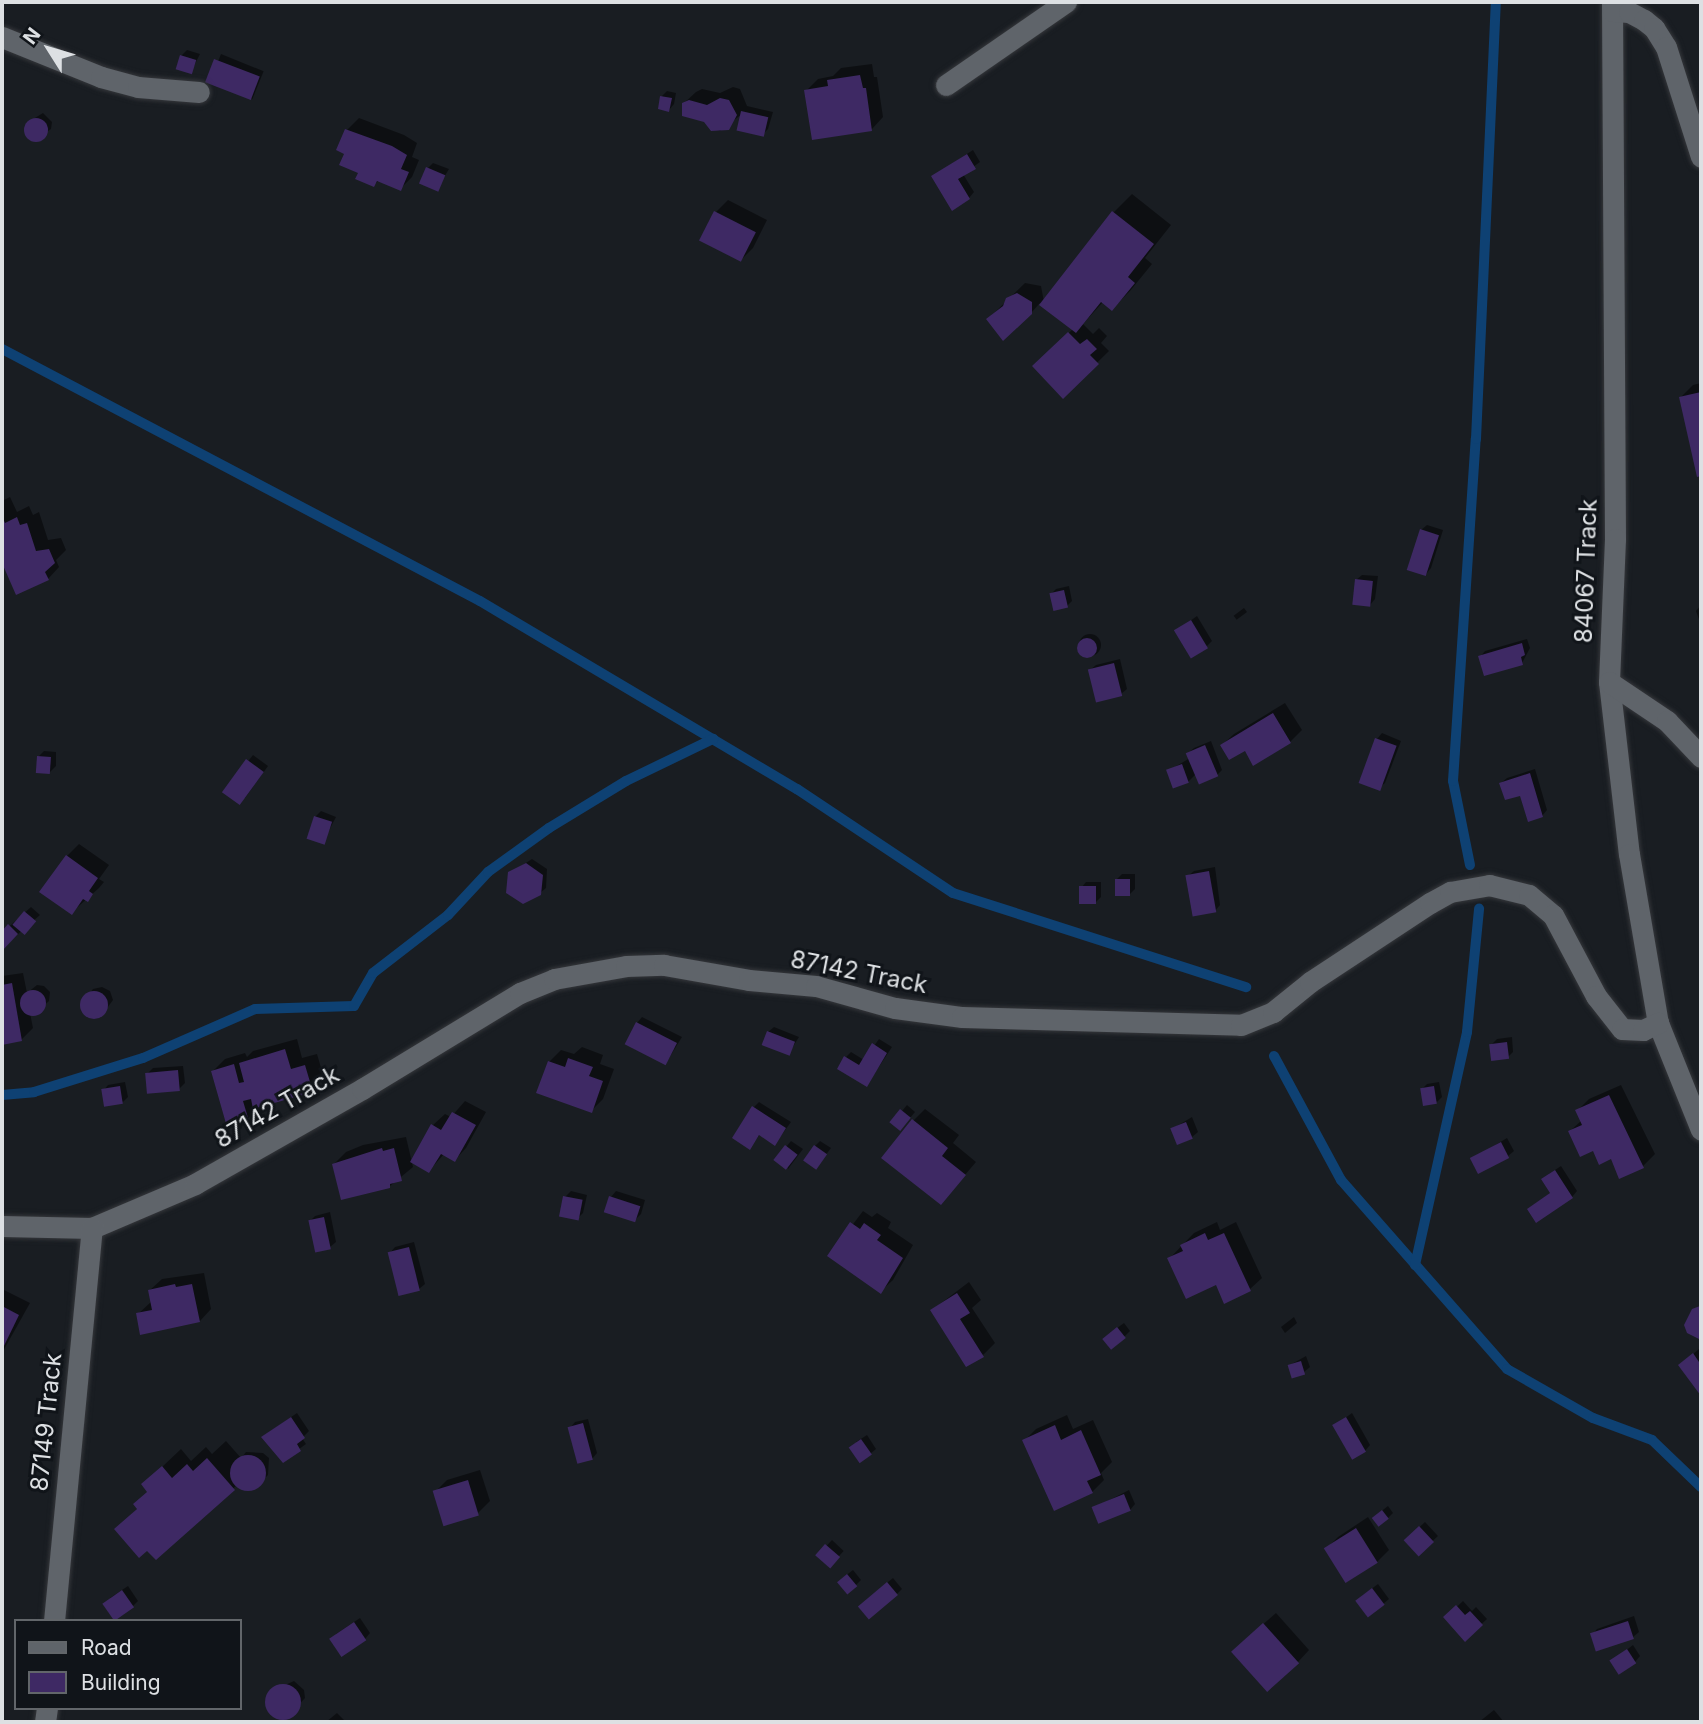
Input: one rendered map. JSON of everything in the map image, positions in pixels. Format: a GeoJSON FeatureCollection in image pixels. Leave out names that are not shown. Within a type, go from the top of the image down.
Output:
{"type":"FeatureCollection","features":[{"type":"Feature","properties":{"kind":"street"},"geometry":{"type":"LineString","coordinates":[[946,86],[1066,2]]}},
{"type":"Feature","properties":{"kind":"street"},"geometry":{"type":"LineString","coordinates":[[1613,6],[1644,20],[1654,28],[1666,47],[1701,157]]}},
{"type":"Feature","properties":{"kind":"street","name":"84067 Track"},"geometry":{"type":"LineString","coordinates":[[1613,6],[1615,539],[1609,681],[1629,853],[1658,1023],[1701,1130]]}},
{"type":"Feature","properties":{"kind":"street"},"geometry":{"type":"LineString","coordinates":[[2,37],[102,77],[138,86],[199,92]]}},
{"type":"Feature","properties":{"kind":"street"},"geometry":{"type":"LineString","coordinates":[[1609,681],[1667,721],[1701,757]]}},
{"type":"Feature","properties":{"kind":"street","name":"87142 Track"},"geometry":{"type":"LineString","coordinates":[[2,1226],[92,1228],[195,1184],[362,1089],[520,993],[554,979],[614,967],[664,965],[749,980],[816,986],[894,1008],[962,1017],[1241,1025],[1273,1012],[1310,982],[1430,903],[1450,892],[1489,885],[1515,889],[1529,895],[1553,915],[1596,996],[1622,1028],[1643,1030],[1658,1023]]}},
{"type":"Feature","properties":{"kind":"street","name":"87149 Track"},"geometry":{"type":"LineString","coordinates":[[54,1619],[92,1228]]}},
{"type":"Feature","properties":{"kind":"building"},"geometry":{"type":"Polygon","coordinates":[[[180,55],[196,60],[192,74],[176,69],[180,55]]]}},
{"type":"Feature","properties":{"kind":"building"},"geometry":{"type":"Polygon","coordinates":[[[214,59],[260,77],[251,100],[205,82],[214,59]]]}},
{"type":"Feature","properties":{"kind":"building"},"geometry":{"type":"Polygon","coordinates":[[[860,75],[863,88],[866,88],[872,131],[812,140],[804,90],[828,86],[827,80],[860,75]]]}},
{"type":"Feature","properties":{"kind":"building"},"geometry":{"type":"Polygon","coordinates":[[[660,96],[672,98],[669,112],[658,109],[660,96]]]}},
{"type":"Feature","properties":{"kind":"building"},"geometry":{"type":"Polygon","coordinates":[[[720,98],[729,100],[737,115],[729,130],[711,131],[704,122],[682,116],[682,103],[689,100],[707,105],[720,98]]]}},
{"type":"Feature","properties":{"kind":"building"},"geometry":{"type":"Polygon","coordinates":[[[741,111],[768,117],[764,137],[737,130],[741,111]]]}},
{"type":"Feature","properties":{"kind":"building"},"geometry":{"type":"Polygon","coordinates":[[[36,118],[47,125],[48,130],[41,141],[36,142],[25,135],[24,130],[31,119],[36,118]]]}},
{"type":"Feature","properties":{"kind":"building"},"geometry":{"type":"Polygon","coordinates":[[[345,129],[392,146],[407,155],[401,169],[409,172],[401,191],[377,181],[374,187],[355,179],[358,173],[339,165],[344,154],[336,150],[345,129]]]}},
{"type":"Feature","properties":{"kind":"building"},"geometry":{"type":"Polygon","coordinates":[[[967,154],[976,169],[958,179],[970,199],[952,211],[931,176],[967,154]]]}},
{"type":"Feature","properties":{"kind":"building"},"geometry":{"type":"Polygon","coordinates":[[[426,167],[445,175],[438,192],[419,184],[426,167]]]}},
{"type":"Feature","properties":{"kind":"building"},"geometry":{"type":"Polygon","coordinates":[[[714,211],[756,232],[741,262],[699,240],[714,211]]]}},
{"type":"Feature","properties":{"kind":"building"},"geometry":{"type":"Polygon","coordinates":[[[1112,211],[1154,244],[1128,277],[1135,283],[1112,311],[1101,302],[1076,333],[1039,305],[1112,211]]]}},
{"type":"Feature","properties":{"kind":"building"},"geometry":{"type":"Polygon","coordinates":[[[1017,293],[1032,302],[1032,314],[1003,341],[986,319],[1003,306],[1006,298],[1017,293]]]}},
{"type":"Feature","properties":{"kind":"building"},"geometry":{"type":"Polygon","coordinates":[[[1068,332],[1080,344],[1087,339],[1097,349],[1090,355],[1099,364],[1063,399],[1032,366],[1068,332]]]}},
{"type":"Feature","properties":{"kind":"building"},"geometry":{"type":"Polygon","coordinates":[[[1701,392],[1701,476],[1697,477],[1679,397],[1701,392]]]}},
{"type":"Feature","properties":{"kind":"building"},"geometry":{"type":"Polygon","coordinates":[[[2,516],[5,523],[17,517],[20,525],[27,523],[36,551],[49,549],[55,563],[45,572],[49,580],[16,595],[2,563],[2,516]]]}},
{"type":"Feature","properties":{"kind":"building"},"geometry":{"type":"Polygon","coordinates":[[[1420,529],[1439,535],[1426,576],[1407,570],[1420,529]]]}},
{"type":"Feature","properties":{"kind":"building"},"geometry":{"type":"Polygon","coordinates":[[[1355,579],[1373,581],[1370,607],[1352,605],[1355,579]]]}},
{"type":"Feature","properties":{"kind":"building"},"geometry":{"type":"Polygon","coordinates":[[[1064,590],[1068,608],[1053,611],[1049,593],[1064,590]]]}},
{"type":"Feature","properties":{"kind":"building"},"geometry":{"type":"Polygon","coordinates":[[[1191,620],[1208,648],[1191,659],[1174,630],[1191,620]]]}},
{"type":"Feature","properties":{"kind":"building"},"geometry":{"type":"Polygon","coordinates":[[[1087,638],[1094,641],[1097,648],[1094,655],[1087,658],[1080,655],[1077,648],[1080,641],[1087,638]]]}},
{"type":"Feature","properties":{"kind":"building"},"geometry":{"type":"Polygon","coordinates":[[[1522,643],[1525,655],[1521,657],[1523,665],[1484,676],[1478,656],[1522,643]]]}},
{"type":"Feature","properties":{"kind":"building"},"geometry":{"type":"Polygon","coordinates":[[[1114,663],[1122,696],[1096,703],[1088,670],[1114,663]]]}},
{"type":"Feature","properties":{"kind":"building"},"geometry":{"type":"Polygon","coordinates":[[[1273,713],[1291,743],[1253,766],[1245,751],[1229,760],[1220,745],[1273,713]]]}},
{"type":"Feature","properties":{"kind":"building"},"geometry":{"type":"Polygon","coordinates":[[[1375,738],[1397,746],[1380,791],[1359,783],[1375,738]]]}},
{"type":"Feature","properties":{"kind":"building"},"geometry":{"type":"Polygon","coordinates":[[[1205,745],[1218,776],[1199,785],[1186,753],[1205,745]]]}},
{"type":"Feature","properties":{"kind":"building"},"geometry":{"type":"Polygon","coordinates":[[[37,756],[51,757],[50,774],[36,773],[37,756]]]}},
{"type":"Feature","properties":{"kind":"building"},"geometry":{"type":"Polygon","coordinates":[[[246,759],[264,772],[240,805],[222,792],[246,759]]]}},
{"type":"Feature","properties":{"kind":"building"},"geometry":{"type":"Polygon","coordinates":[[[1182,764],[1189,783],[1173,789],[1166,770],[1182,764]]]}},
{"type":"Feature","properties":{"kind":"building"},"geometry":{"type":"Polygon","coordinates":[[[1530,773],[1543,817],[1528,822],[1520,796],[1505,800],[1499,783],[1530,773]]]}},
{"type":"Feature","properties":{"kind":"building"},"geometry":{"type":"Polygon","coordinates":[[[314,816],[332,822],[325,845],[307,839],[314,816]]]}},
{"type":"Feature","properties":{"kind":"building"},"geometry":{"type":"Polygon","coordinates":[[[66,855],[98,878],[89,891],[93,894],[88,902],[83,899],[72,915],[39,892],[66,855]]]}},
{"type":"Feature","properties":{"kind":"building"},"geometry":{"type":"Polygon","coordinates":[[[526,863],[543,875],[541,895],[523,904],[506,893],[508,872],[526,863]]]}},
{"type":"Feature","properties":{"kind":"building"},"geometry":{"type":"Polygon","coordinates":[[[1209,871],[1216,912],[1193,917],[1185,875],[1209,871]]]}},
{"type":"Feature","properties":{"kind":"building"},"geometry":{"type":"Polygon","coordinates":[[[1115,879],[1130,879],[1130,896],[1115,896],[1115,879]]]}},
{"type":"Feature","properties":{"kind":"building"},"geometry":{"type":"Polygon","coordinates":[[[1079,886],[1096,886],[1096,904],[1079,904],[1079,886]]]}},
{"type":"Feature","properties":{"kind":"building"},"geometry":{"type":"Polygon","coordinates":[[[24,911],[36,921],[25,935],[12,925],[24,911]]]}},
{"type":"Feature","properties":{"kind":"building"},"geometry":{"type":"Polygon","coordinates":[[[8,924],[18,934],[2,951],[2,931],[8,924]]]}},
{"type":"Feature","properties":{"kind":"building"},"geometry":{"type":"Polygon","coordinates":[[[12,983],[22,1041],[2,1045],[2,985],[12,983]]]}},
{"type":"Feature","properties":{"kind":"building"},"geometry":{"type":"Polygon","coordinates":[[[33,990],[42,994],[46,1003],[42,1012],[33,1016],[24,1012],[20,1003],[24,994],[33,990]]]}},
{"type":"Feature","properties":{"kind":"building"},"geometry":{"type":"Polygon","coordinates":[[[94,991],[104,995],[108,1005],[104,1015],[94,1019],[84,1015],[80,1005],[84,995],[94,991]]]}},
{"type":"Feature","properties":{"kind":"building"},"geometry":{"type":"Polygon","coordinates":[[[636,1022],[677,1043],[666,1065],[625,1044],[636,1022]]]}},
{"type":"Feature","properties":{"kind":"building"},"geometry":{"type":"Polygon","coordinates":[[[767,1031],[795,1042],[790,1056],[762,1045],[767,1031]]]}},
{"type":"Feature","properties":{"kind":"building"},"geometry":{"type":"Polygon","coordinates":[[[1507,1042],[1509,1059],[1491,1061],[1489,1044],[1507,1042]]]}},
{"type":"Feature","properties":{"kind":"building"},"geometry":{"type":"Polygon","coordinates":[[[872,1043],[887,1053],[867,1087],[837,1069],[844,1056],[859,1065],[872,1043]]]}},
{"type":"Feature","properties":{"kind":"building"},"geometry":{"type":"Polygon","coordinates":[[[285,1049],[291,1069],[305,1065],[313,1092],[253,1109],[251,1099],[243,1101],[249,1121],[227,1127],[211,1071],[234,1064],[239,1083],[244,1082],[239,1063],[285,1049]]]}},
{"type":"Feature","properties":{"kind":"building"},"geometry":{"type":"Polygon","coordinates":[[[568,1058],[593,1067],[589,1076],[603,1081],[592,1113],[536,1093],[548,1061],[565,1067],[568,1058]]]}},
{"type":"Feature","properties":{"kind":"building"},"geometry":{"type":"Polygon","coordinates":[[[178,1070],[180,1091],[147,1094],[145,1073],[178,1070]]]}},
{"type":"Feature","properties":{"kind":"building"},"geometry":{"type":"Polygon","coordinates":[[[120,1086],[123,1104],[104,1107],[101,1089],[120,1086]]]}},
{"type":"Feature","properties":{"kind":"building"},"geometry":{"type":"Polygon","coordinates":[[[1434,1086],[1437,1104],[1423,1106],[1420,1088],[1434,1086]]]}},
{"type":"Feature","properties":{"kind":"building"},"geometry":{"type":"Polygon","coordinates":[[[1609,1095],[1644,1168],[1619,1179],[1611,1159],[1599,1165],[1593,1151],[1580,1157],[1568,1131],[1582,1125],[1575,1110],[1609,1095]]]}},
{"type":"Feature","properties":{"kind":"building"},"geometry":{"type":"Polygon","coordinates":[[[752,1106],[786,1128],[775,1146],[759,1135],[750,1150],[732,1138],[752,1106]]]}},
{"type":"Feature","properties":{"kind":"building"},"geometry":{"type":"Polygon","coordinates":[[[900,1109],[911,1118],[900,1131],[889,1122],[900,1109]]]}},
{"type":"Feature","properties":{"kind":"building"},"geometry":{"type":"Polygon","coordinates":[[[452,1112],[476,1125],[455,1162],[441,1154],[429,1173],[410,1162],[431,1124],[441,1130],[452,1112]]]}},
{"type":"Feature","properties":{"kind":"building"},"geometry":{"type":"Polygon","coordinates":[[[912,1119],[948,1148],[942,1156],[966,1175],[941,1205],[881,1158],[912,1119]]]}},
{"type":"Feature","properties":{"kind":"building"},"geometry":{"type":"Polygon","coordinates":[[[1186,1122],[1193,1139],[1177,1145],[1170,1128],[1186,1122]]]}},
{"type":"Feature","properties":{"kind":"building"},"geometry":{"type":"Polygon","coordinates":[[[1501,1142],[1509,1158],[1478,1174],[1470,1158],[1501,1142]]]}},
{"type":"Feature","properties":{"kind":"building"},"geometry":{"type":"Polygon","coordinates":[[[785,1145],[798,1155],[786,1170],[773,1160],[785,1145]]]}},
{"type":"Feature","properties":{"kind":"building"},"geometry":{"type":"Polygon","coordinates":[[[814,1145],[827,1154],[816,1170],[803,1161],[814,1145]]]}},
{"type":"Feature","properties":{"kind":"building"},"geometry":{"type":"Polygon","coordinates":[[[382,1148],[383,1151],[394,1148],[402,1181],[390,1184],[390,1188],[341,1200],[332,1164],[382,1148]]]}},
{"type":"Feature","properties":{"kind":"building"},"geometry":{"type":"Polygon","coordinates":[[[1555,1170],[1573,1198],[1536,1223],[1527,1209],[1550,1193],[1541,1179],[1555,1170]]]}},
{"type":"Feature","properties":{"kind":"building"},"geometry":{"type":"Polygon","coordinates":[[[563,1196],[583,1200],[579,1220],[559,1217],[563,1196]]]}},
{"type":"Feature","properties":{"kind":"building"},"geometry":{"type":"Polygon","coordinates":[[[609,1196],[640,1206],[635,1222],[604,1212],[609,1196]]]}},
{"type":"Feature","properties":{"kind":"building"},"geometry":{"type":"Polygon","coordinates":[[[324,1217],[331,1249],[315,1253],[308,1220],[324,1217]]]}},
{"type":"Feature","properties":{"kind":"building"},"geometry":{"type":"Polygon","coordinates":[[[850,1222],[860,1229],[864,1223],[881,1235],[877,1240],[903,1258],[881,1294],[827,1256],[850,1222]]]}},
{"type":"Feature","properties":{"kind":"building"},"geometry":{"type":"Polygon","coordinates":[[[1205,1233],[1208,1240],[1224,1233],[1251,1291],[1224,1304],[1216,1285],[1186,1299],[1167,1258],[1183,1251],[1180,1245],[1205,1233]]]}},
{"type":"Feature","properties":{"kind":"building"},"geometry":{"type":"Polygon","coordinates":[[[409,1247],[420,1291],[399,1296],[388,1252],[409,1247]]]}},
{"type":"Feature","properties":{"kind":"building"},"geometry":{"type":"Polygon","coordinates":[[[175,1284],[176,1287],[192,1284],[200,1322],[140,1335],[136,1313],[152,1310],[148,1290],[175,1284]]]}},
{"type":"Feature","properties":{"kind":"building"},"geometry":{"type":"Polygon","coordinates":[[[957,1293],[970,1313],[960,1319],[984,1357],[966,1367],[930,1310],[957,1293]]]}},
{"type":"Feature","properties":{"kind":"building"},"geometry":{"type":"Polygon","coordinates":[[[2,1306],[19,1315],[2,1350],[2,1306]]]}},
{"type":"Feature","properties":{"kind":"building"},"geometry":{"type":"Polygon","coordinates":[[[1700,1306],[1701,1340],[1687,1333],[1684,1325],[1692,1309],[1700,1306]]]}},
{"type":"Feature","properties":{"kind":"building"},"geometry":{"type":"Polygon","coordinates":[[[1117,1327],[1126,1338],[1111,1350],[1102,1339],[1117,1327]]]}},
{"type":"Feature","properties":{"kind":"building"},"geometry":{"type":"Polygon","coordinates":[[[1693,1353],[1701,1365],[1701,1396],[1678,1365],[1693,1353]]]}},
{"type":"Feature","properties":{"kind":"building"},"geometry":{"type":"Polygon","coordinates":[[[1301,1361],[1305,1374],[1292,1378],[1288,1365],[1301,1361]]]}},
{"type":"Feature","properties":{"kind":"building"},"geometry":{"type":"Polygon","coordinates":[[[291,1417],[305,1438],[297,1444],[301,1451],[283,1463],[261,1437],[291,1417]]]}},
{"type":"Feature","properties":{"kind":"building"},"geometry":{"type":"Polygon","coordinates":[[[1346,1417],[1366,1452],[1352,1460],[1332,1425],[1346,1417]]]}},
{"type":"Feature","properties":{"kind":"building"},"geometry":{"type":"Polygon","coordinates":[[[583,1423],[593,1460],[577,1464],[568,1427],[583,1423]]]}},
{"type":"Feature","properties":{"kind":"building"},"geometry":{"type":"Polygon","coordinates":[[[1055,1425],[1061,1440],[1081,1430],[1101,1475],[1087,1481],[1093,1493],[1054,1511],[1022,1440],[1055,1425]]]}},
{"type":"Feature","properties":{"kind":"building"},"geometry":{"type":"Polygon","coordinates":[[[861,1439],[872,1455],[860,1463],[849,1448],[861,1439]]]}},
{"type":"Feature","properties":{"kind":"building"},"geometry":{"type":"Polygon","coordinates":[[[248,1455],[261,1460],[266,1473],[261,1486],[248,1491],[235,1486],[230,1473],[235,1460],[248,1455]]]}},
{"type":"Feature","properties":{"kind":"building"},"geometry":{"type":"Polygon","coordinates":[[[207,1458],[235,1490],[156,1560],[147,1551],[139,1558],[114,1529],[137,1509],[133,1504],[147,1492],[141,1484],[162,1466],[172,1478],[187,1464],[193,1471],[207,1458]]]}},
{"type":"Feature","properties":{"kind":"building"},"geometry":{"type":"Polygon","coordinates":[[[468,1480],[479,1515],[443,1526],[433,1491],[468,1480]]]}},
{"type":"Feature","properties":{"kind":"building"},"geometry":{"type":"Polygon","coordinates":[[[1124,1494],[1131,1511],[1098,1524],[1092,1507],[1124,1494]]]}},
{"type":"Feature","properties":{"kind":"building"},"geometry":{"type":"Polygon","coordinates":[[[1382,1510],[1389,1519],[1379,1527],[1372,1518],[1382,1510]]]}},
{"type":"Feature","properties":{"kind":"building"},"geometry":{"type":"Polygon","coordinates":[[[1419,1526],[1434,1542],[1419,1556],[1404,1540],[1419,1526]]]}},
{"type":"Feature","properties":{"kind":"building"},"geometry":{"type":"Polygon","coordinates":[[[1356,1528],[1378,1563],[1346,1583],[1324,1548],[1356,1528]]]}},
{"type":"Feature","properties":{"kind":"building"},"geometry":{"type":"Polygon","coordinates":[[[825,1544],[840,1557],[830,1568],[815,1555],[825,1544]]]}},
{"type":"Feature","properties":{"kind":"building"},"geometry":{"type":"Polygon","coordinates":[[[847,1574],[857,1586],[847,1595],[837,1582],[847,1574]]]}},
{"type":"Feature","properties":{"kind":"building"},"geometry":{"type":"Polygon","coordinates":[[[887,1582],[898,1595],[869,1619],[858,1606],[887,1582]]]}},
{"type":"Feature","properties":{"kind":"building"},"geometry":{"type":"Polygon","coordinates":[[[1372,1588],[1385,1605],[1368,1617],[1355,1601],[1372,1588]]]}},
{"type":"Feature","properties":{"kind":"building"},"geometry":{"type":"Polygon","coordinates":[[[122,1590],[134,1607],[113,1619],[102,1604],[122,1590]]]}},
{"type":"Feature","properties":{"kind":"building"},"geometry":{"type":"Polygon","coordinates":[[[1456,1605],[1465,1615],[1470,1611],[1483,1625],[1465,1642],[1443,1617],[1456,1605]]]}},
{"type":"Feature","properties":{"kind":"building"},"geometry":{"type":"Polygon","coordinates":[[[1628,1621],[1634,1639],[1596,1651],[1590,1633],[1628,1621]]]}},
{"type":"Feature","properties":{"kind":"building"},"geometry":{"type":"Polygon","coordinates":[[[354,1622],[366,1640],[341,1657],[329,1639],[354,1622]]]}},
{"type":"Feature","properties":{"kind":"building"},"geometry":{"type":"Polygon","coordinates":[[[1263,1623],[1299,1663],[1267,1692],[1231,1652],[1263,1623]]]}},
{"type":"Feature","properties":{"kind":"building"},"geometry":{"type":"Polygon","coordinates":[[[1627,1649],[1636,1663],[1619,1675],[1609,1660],[1627,1649]]]}},
{"type":"Feature","properties":{"kind":"building"},"geometry":{"type":"Polygon","coordinates":[[[283,1684],[295,1690],[301,1702],[295,1714],[283,1720],[271,1714],[265,1702],[271,1690],[283,1684]]]}},
{"type":"Feature","properties":{"kind":"waterway"},"geometry":{"type":"LineString","coordinates":[[1470,865],[1453,781],[1476,439],[1496,2]]}},
{"type":"Feature","properties":{"kind":"waterway"},"geometry":{"type":"LineString","coordinates":[[2,349],[480,601],[797,789],[953,893],[1246,987]]}},
{"type":"Feature","properties":{"kind":"waterway"},"geometry":{"type":"LineString","coordinates":[[2,1095],[34,1092],[143,1058],[255,1009],[354,1006],[373,973],[448,915],[488,872],[549,828],[626,781],[713,739]]}},
{"type":"Feature","properties":{"kind":"waterway"},"geometry":{"type":"LineString","coordinates":[[1415,1265],[1467,1032],[1479,909]]}},
{"type":"Feature","properties":{"kind":"waterway"},"geometry":{"type":"LineString","coordinates":[[1274,1056],[1341,1180],[1507,1369],[1593,1418],[1652,1440],[1701,1487]]}}]}
